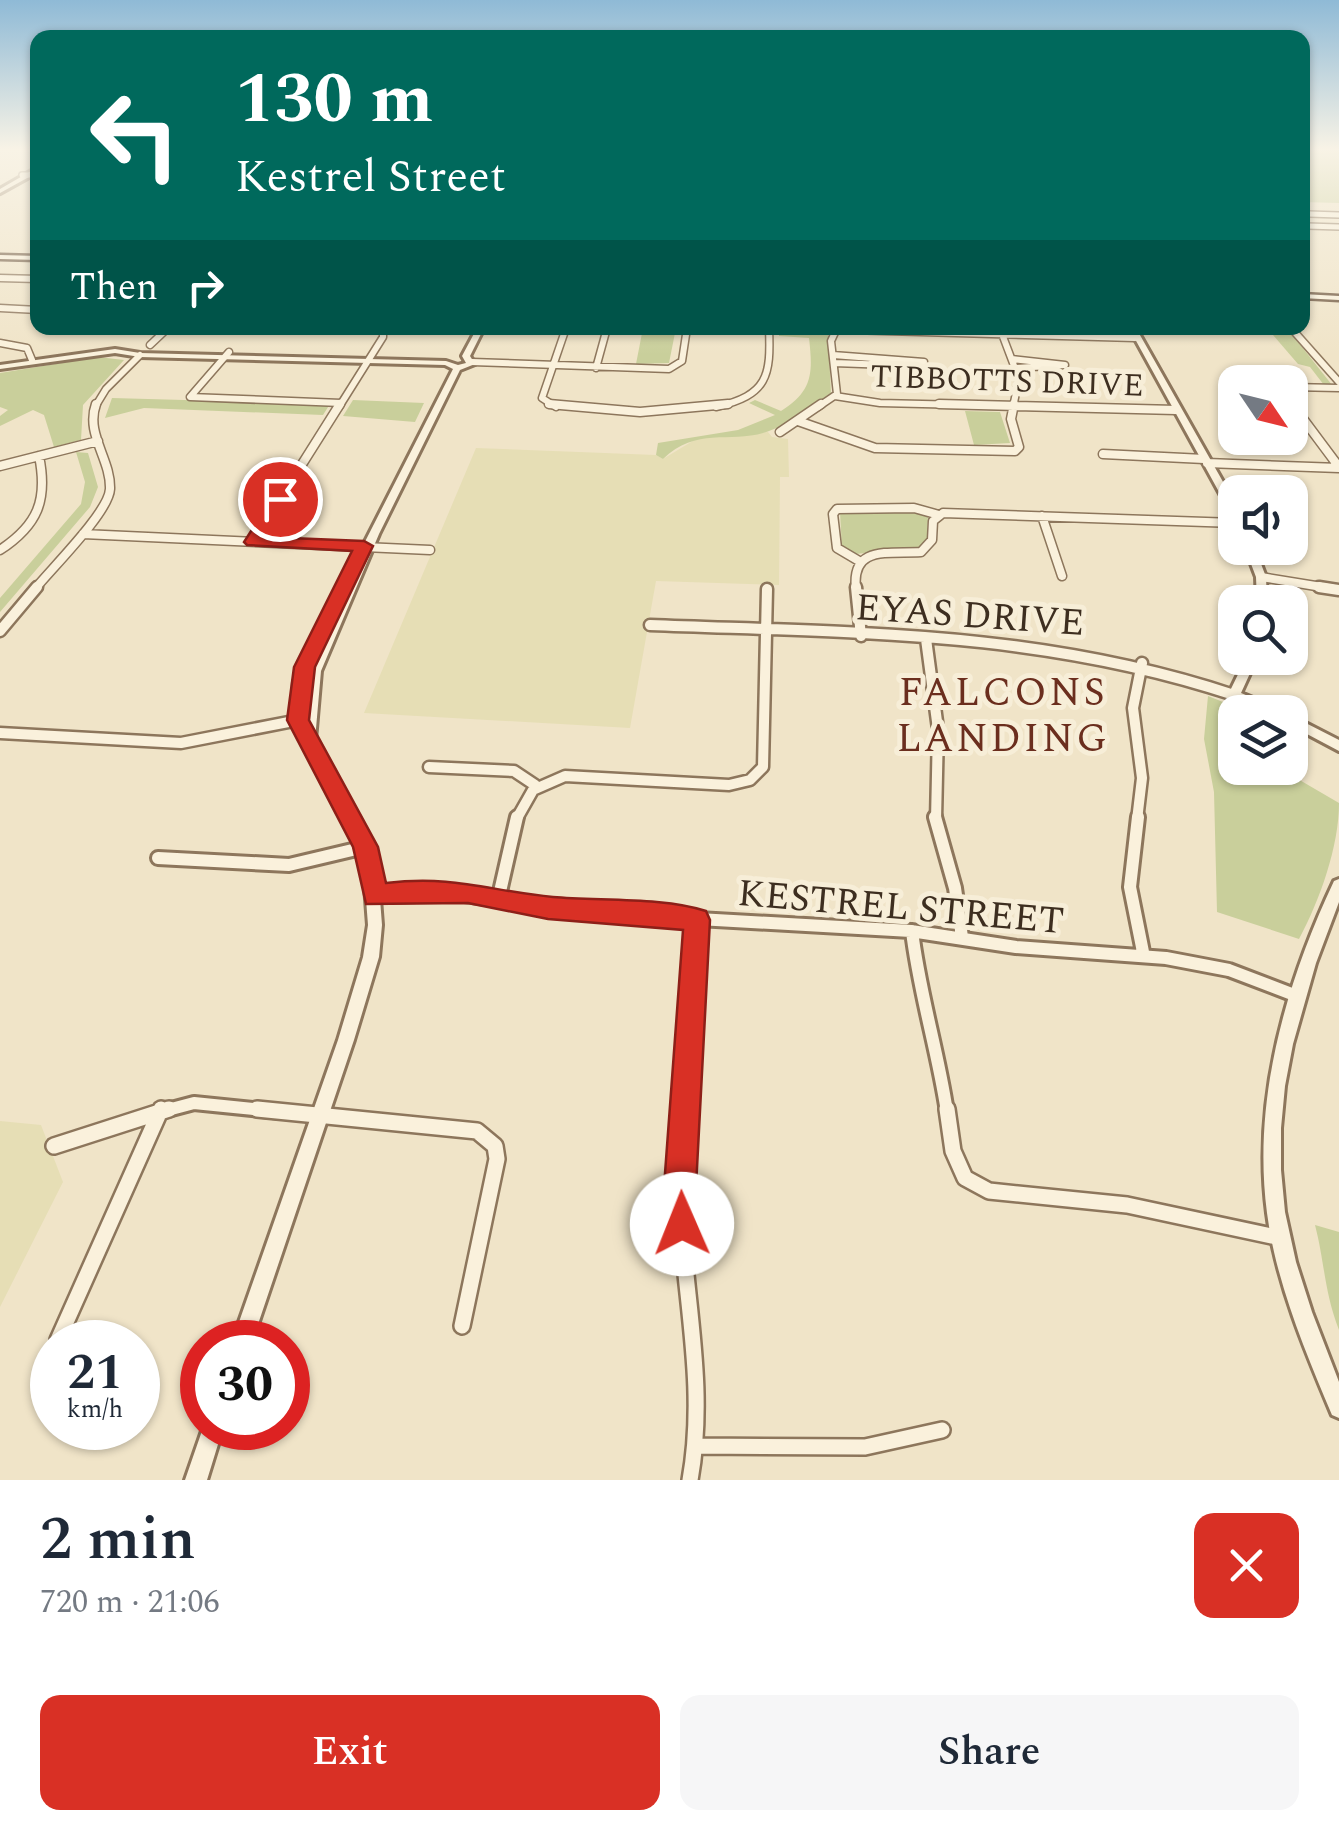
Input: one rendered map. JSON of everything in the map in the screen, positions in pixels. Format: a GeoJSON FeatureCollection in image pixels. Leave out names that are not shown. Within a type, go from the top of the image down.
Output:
{"type":"FeatureCollection","features":[{"type":"Feature","properties":{"kind":"main road"},"geometry":{"type":"LineString","coordinates":[[0,257],[30,258]]}},
{"type":"Feature","properties":{"kind":"main road"},"geometry":{"type":"LineString","coordinates":[[1310,296],[1339,298]]}},
{"type":"Feature","properties":{"kind":"street"},"geometry":{"type":"LineString","coordinates":[[1310,225],[1337,219]]}},
{"type":"Feature","properties":{"kind":"street"},"geometry":{"type":"LineString","coordinates":[[0,278],[30,279]]}},
{"type":"Feature","properties":{"kind":"street"},"geometry":{"type":"LineString","coordinates":[[0,308],[30,310]]}},
{"type":"Feature","properties":{"kind":"street"},"geometry":{"type":"LineString","coordinates":[[154,349],[163,335]]}},
{"type":"Feature","properties":{"kind":"street"},"geometry":{"type":"LineString","coordinates":[[253,542],[384,335]]}},
{"type":"Feature","properties":{"kind":"street"},"geometry":{"type":"LineString","coordinates":[[466,358],[471,335]]}},
{"type":"Feature","properties":{"kind":"street"},"geometry":{"type":"LineString","coordinates":[[249,1320],[371,957],[376,896],[365,847],[310,739],[304,719],[319,660],[450,363],[466,358],[477,335]]}},
{"type":"Feature","properties":{"kind":"street"},"geometry":{"type":"LineString","coordinates":[[563,335],[542,398],[554,408],[666,412],[709,408],[743,398],[763,383],[770,368],[769,335]]}},
{"type":"Feature","properties":{"kind":"street"},"geometry":{"type":"LineString","coordinates":[[596,368],[605,335]]}},
{"type":"Feature","properties":{"kind":"street"},"geometry":{"type":"LineString","coordinates":[[0,365],[32,358],[154,349],[450,363],[466,358],[552,367],[660,370],[678,366],[685,335]]}},
{"type":"Feature","properties":{"kind":"street"},"geometry":{"type":"LineString","coordinates":[[780,432],[836,396],[836,335]]}},
{"type":"Feature","properties":{"kind":"street"},"geometry":{"type":"LineString","coordinates":[[798,421],[875,448],[1009,452],[1019,447],[1012,423],[1019,383],[1002,335]]}},
{"type":"Feature","properties":{"kind":"street"},"geometry":{"type":"LineString","coordinates":[[1134,335],[1218,482]]}},
{"type":"Feature","properties":{"kind":"street"},"geometry":{"type":"LineString","coordinates":[[1298,335],[1339,385]]}},
{"type":"Feature","properties":{"kind":"street"},"geometry":{"type":"LineString","coordinates":[[0,343],[28,348],[32,358]]}},
{"type":"Feature","properties":{"kind":"street"},"geometry":{"type":"LineString","coordinates":[[0,631],[105,506],[112,487],[92,425],[95,404],[138,351]]}},
{"type":"Feature","properties":{"kind":"street"},"geometry":{"type":"LineString","coordinates":[[228,353],[190,397],[341,403]]}},
{"type":"Feature","properties":{"kind":"street"},"geometry":{"type":"LineString","coordinates":[[834,359],[924,362],[886,361]]}},
{"type":"Feature","properties":{"kind":"street"},"geometry":{"type":"LineString","coordinates":[[1052,360],[1065,366],[1013,363],[1052,360]]}},
{"type":"Feature","properties":{"kind":"street"},"geometry":{"type":"LineString","coordinates":[[1308,386],[1339,385]]}},
{"type":"Feature","properties":{"kind":"street","name":"TIBBOTTS DRIVE"},"geometry":{"type":"LineString","coordinates":[[836,396],[880,403],[1176,410]]}},
{"type":"Feature","properties":{"kind":"street"},"geometry":{"type":"LineString","coordinates":[[1308,426],[1339,467]]}},
{"type":"Feature","properties":{"kind":"street"},"geometry":{"type":"LineString","coordinates":[[1,462],[98,442]]}},
{"type":"Feature","properties":{"kind":"street"},"geometry":{"type":"LineString","coordinates":[[1103,454],[1339,467]]}},
{"type":"Feature","properties":{"kind":"street"},"geometry":{"type":"LineString","coordinates":[[0,550],[42,510],[47,492],[38,456]]}},
{"type":"Feature","properties":{"kind":"street"},"geometry":{"type":"LineString","coordinates":[[859,561],[840,552],[835,544],[833,514],[837,509],[914,508],[939,515],[957,512],[1218,522]]}},
{"type":"Feature","properties":{"kind":"street"},"geometry":{"type":"LineString","coordinates":[[861,636],[854,572],[859,561],[872,554],[922,552],[932,540],[933,521],[939,515]]}},
{"type":"Feature","properties":{"kind":"street"},"geometry":{"type":"LineString","coordinates":[[1042,516],[1062,576]]}},
{"type":"Feature","properties":{"kind":"street"},"geometry":{"type":"LineString","coordinates":[[83,534],[430,550]]}},
{"type":"Feature","properties":{"kind":"street"},"geometry":{"type":"LineString","coordinates":[[1256,565],[1261,585]]}},
{"type":"Feature","properties":{"kind":"street"},"geometry":{"type":"LineString","coordinates":[[1260,577],[1339,590]]}},
{"type":"Feature","properties":{"kind":"street"},"geometry":{"type":"LineString","coordinates":[[498,896],[522,802],[536,785],[565,776],[728,786],[750,780],[766,758],[767,589]]}},
{"type":"Feature","properties":{"kind":"street","name":"EYAS DRIVE"},"geometry":{"type":"LineString","coordinates":[[650,625],[1029,642],[1142,664],[1234,694]]}},
{"type":"Feature","properties":{"kind":"street"},"geometry":{"type":"LineString","coordinates":[[926,639],[938,729],[933,808],[962,936]]}},
{"type":"Feature","properties":{"kind":"street"},"geometry":{"type":"LineString","coordinates":[[1142,664],[1134,708],[1142,778],[1130,887],[1143,952]]}},
{"type":"Feature","properties":{"kind":"street"},"geometry":{"type":"LineString","coordinates":[[1234,694],[1244,675]]}},
{"type":"Feature","properties":{"kind":"street"},"geometry":{"type":"LineString","coordinates":[[0,733],[181,743],[304,719]]}},
{"type":"Feature","properties":{"kind":"street"},"geometry":{"type":"LineString","coordinates":[[1308,730],[1339,746]]}},
{"type":"Feature","properties":{"kind":"street"},"geometry":{"type":"LineString","coordinates":[[429,766],[514,771],[536,785]]}},
{"type":"Feature","properties":{"kind":"street"},"geometry":{"type":"LineString","coordinates":[[158,858],[290,868],[328,863],[365,847]]}},
{"type":"Feature","properties":{"kind":"street"},"geometry":{"type":"LineString","coordinates":[[1339,885],[1297,996],[1275,1122],[1273,1188],[1281,1238],[1339,1408]]}},
{"type":"Feature","properties":{"kind":"street","name":"KESTREL STREET"},"geometry":{"type":"LineString","coordinates":[[376,896],[429,889],[498,896],[548,908],[912,931],[1044,950],[1143,952],[1240,972],[1297,996]]}},
{"type":"Feature","properties":{"kind":"street"},"geometry":{"type":"LineString","coordinates":[[690,1480],[696,1446],[696,1310],[680,1187],[697,920]]}},
{"type":"Feature","properties":{"kind":"street"},"geometry":{"type":"LineString","coordinates":[[912,931],[918,983],[939,1059],[953,1151],[965,1178],[989,1191],[1127,1206],[1281,1238]]}},
{"type":"Feature","properties":{"kind":"street"},"geometry":{"type":"LineString","coordinates":[[54,1146],[106,1132],[161,1110],[220,1104],[477,1131],[494,1146],[497,1159],[462,1326]]}},
{"type":"Feature","properties":{"kind":"street"},"geometry":{"type":"LineString","coordinates":[[67,1320],[161,1110]]}},
{"type":"Feature","properties":{"kind":"street"},"geometry":{"type":"LineString","coordinates":[[696,1446],[865,1448],[942,1430]]}},
{"type":"Feature","properties":{"kind":"street"},"geometry":{"type":"LineString","coordinates":[[196,1480],[206,1450]]}},
{"type":"Feature","properties":{"kind":"shaded area"},"geometry":{"type":"Polygon","coordinates":[[[768,432],[772,437],[788,439],[789,477],[780,477],[779,585],[656,581],[630,728],[364,713],[476,448],[656,455],[663,459],[696,439],[768,432]]]}},
{"type":"Feature","properties":{"kind":"shaded area"},"geometry":{"type":"Polygon","coordinates":[[[0,1121],[41,1125],[63,1182],[0,1307],[0,1121]]]}},
{"type":"Feature","properties":{"kind":"green space"},"geometry":{"type":"Polygon","coordinates":[[[642,335],[675,335],[669,363],[636,364],[642,335]]]}},
{"type":"Feature","properties":{"kind":"green space"},"geometry":{"type":"Polygon","coordinates":[[[828,335],[831,394],[769,431],[702,439],[689,442],[663,459],[656,455],[658,443],[738,430],[775,415],[749,403],[755,400],[781,411],[792,404],[808,380],[809,338],[779,336],[828,335]]]}},
{"type":"Feature","properties":{"kind":"green space"},"geometry":{"type":"Polygon","coordinates":[[[1273,335],[1293,335],[1332,385],[1324,385],[1308,365],[1302,365],[1273,335]]]}},
{"type":"Feature","properties":{"kind":"green space"},"geometry":{"type":"Polygon","coordinates":[[[98,357],[124,360],[83,405],[81,440],[54,447],[44,415],[33,410],[0,426],[0,416],[8,410],[0,407],[0,373],[98,357]]]}},
{"type":"Feature","properties":{"kind":"green space"},"geometry":{"type":"Polygon","coordinates":[[[112,398],[330,404],[323,415],[144,408],[105,418],[112,398]]]}},
{"type":"Feature","properties":{"kind":"green space"},"geometry":{"type":"Polygon","coordinates":[[[353,400],[424,403],[415,422],[343,416],[353,400]]]}},
{"type":"Feature","properties":{"kind":"green space"},"geometry":{"type":"Polygon","coordinates":[[[965,411],[1000,412],[1010,443],[974,445],[965,411]]]}},
{"type":"Feature","properties":{"kind":"green space"},"geometry":{"type":"Polygon","coordinates":[[[76,452],[88,453],[98,487],[90,507],[0,612],[0,598],[81,504],[85,482],[76,452]]]}},
{"type":"Feature","properties":{"kind":"green space"},"geometry":{"type":"Polygon","coordinates":[[[906,511],[928,516],[927,538],[919,547],[856,554],[842,549],[840,512],[906,511]]]}},
{"type":"Feature","properties":{"kind":"green space"},"geometry":{"type":"Polygon","coordinates":[[[1208,696],[1218,700],[1218,785],[1308,785],[1339,803],[1327,872],[1299,939],[1217,912],[1214,792],[1204,739],[1208,696]]]}},
{"type":"Feature","properties":{"kind":"green space"},"geometry":{"type":"Polygon","coordinates":[[[1315,1225],[1339,1232],[1339,1330],[1330,1303],[1315,1225]]]}},
{"type":"Feature","properties":{"kind":"district","name":"FALCONS LANDING"},"geometry":{"type":"Point","coordinates":[1003,714]}},
{"type":"Feature","properties":{"kind":"route"},"geometry":{"type":"LineString","coordinates":[[280,499],[253,542],[364,546],[304,667],[298,689],[298,720],[365,847],[376,896],[429,889],[498,896],[548,908],[697,920],[680,1187],[682,1224]]}}]}
